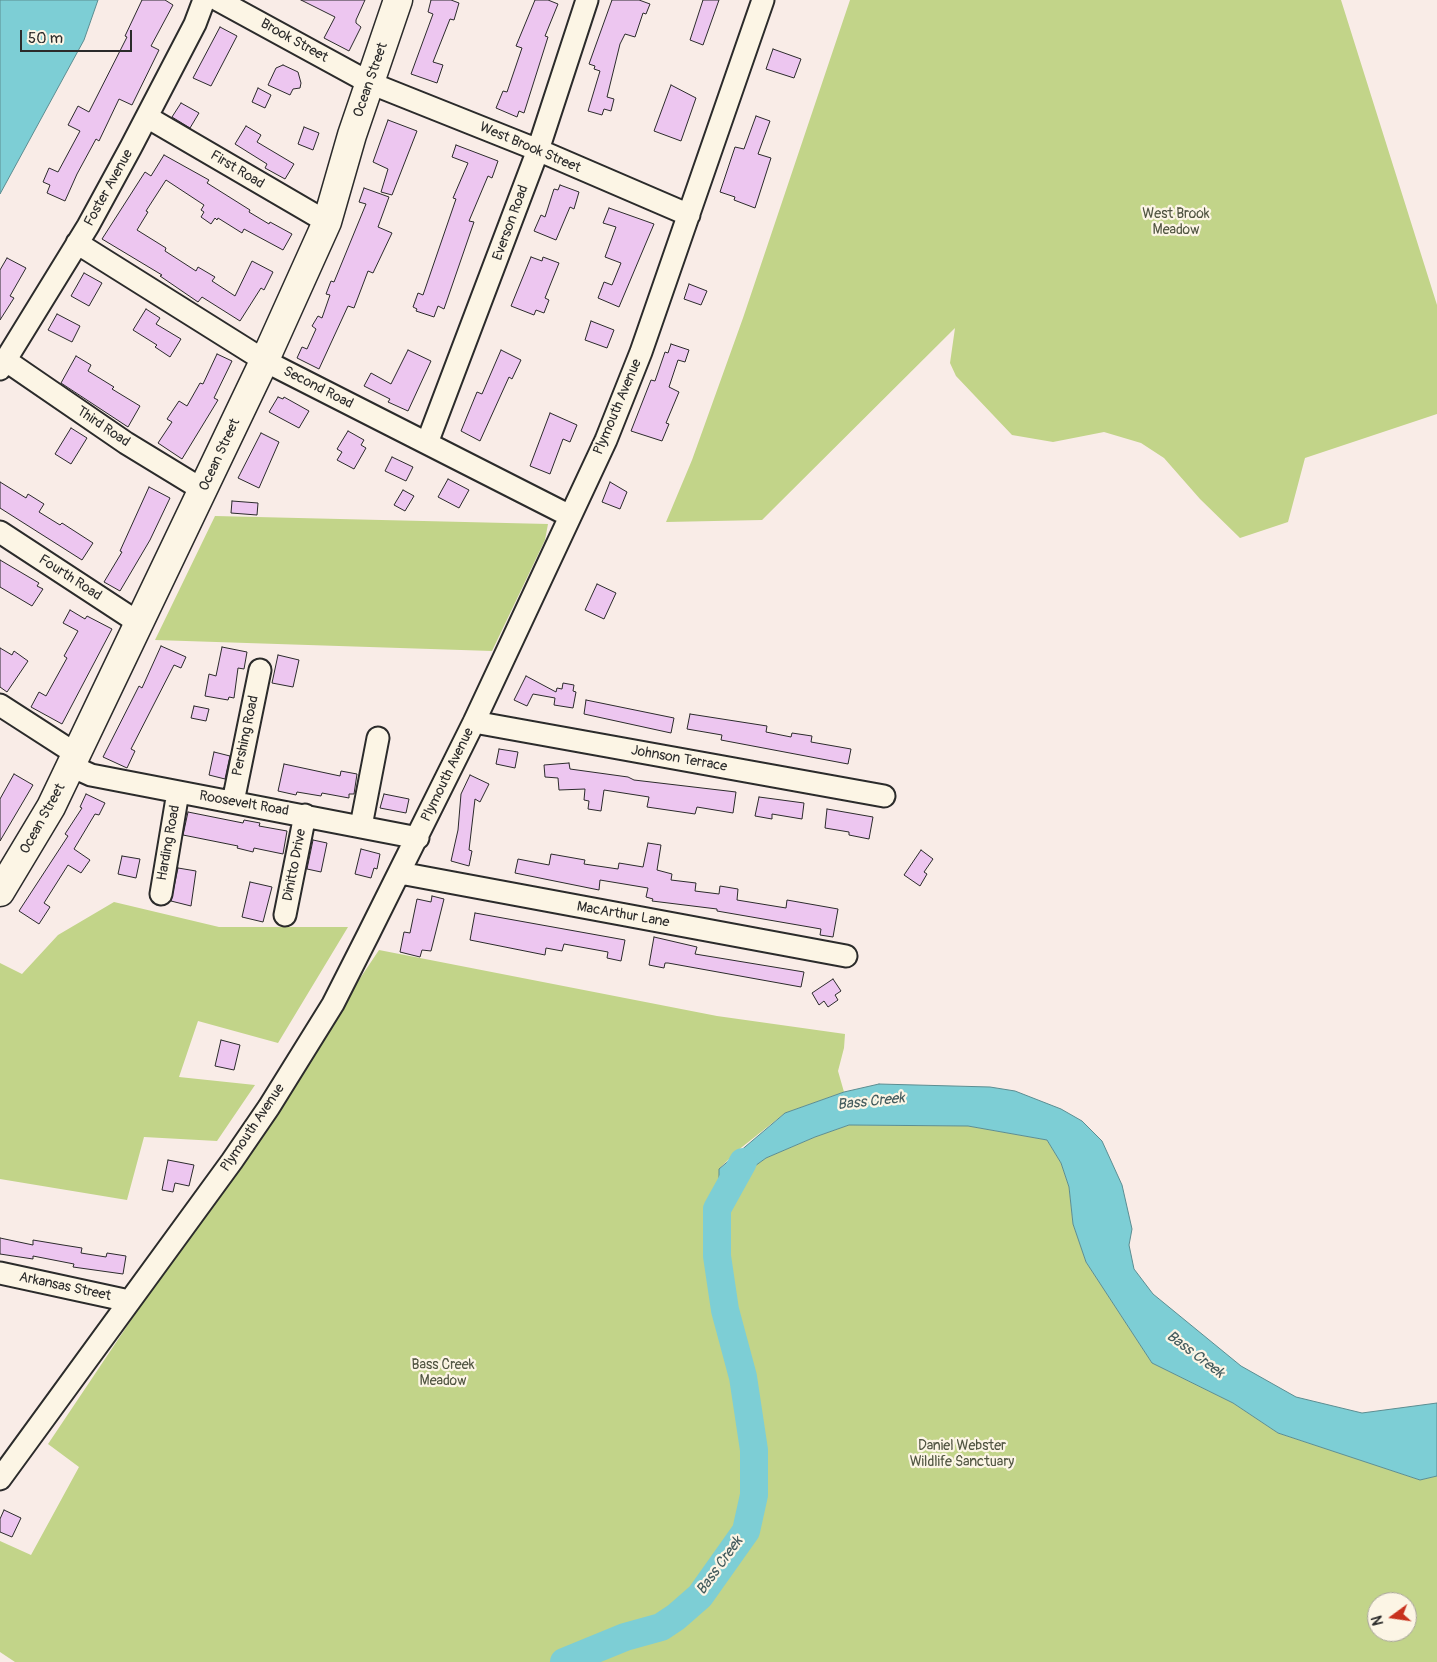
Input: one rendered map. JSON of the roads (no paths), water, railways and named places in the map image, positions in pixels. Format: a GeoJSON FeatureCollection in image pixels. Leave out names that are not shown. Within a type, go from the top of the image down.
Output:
{"type":"FeatureCollection","features":[{"type":"Feature","properties":{"kind":"main road","name":"Ocean Street"},"geometry":{"type":"LineString","coordinates":[[4,878],[51,807],[265,361],[327,222],[398,0]]}},
{"type":"Feature","properties":{"kind":"street","name":"Foster Avenue"},"geometry":{"type":"LineString","coordinates":[[2,364],[77,242],[147,117],[195,24],[204,0]]}},
{"type":"Feature","properties":{"kind":"street","name":"Brook Street"},"geometry":{"type":"LineString","coordinates":[[218,0],[370,83]]}},
{"type":"Feature","properties":{"kind":"street","name":"Everson Road"},"geometry":{"type":"LineString","coordinates":[[427,443],[538,150],[587,0]]}},
{"type":"Feature","properties":{"kind":"street","name":"Plymouth Avenue"},"geometry":{"type":"LineString","coordinates":[[0,1479],[269,1107],[332,1004],[400,873],[474,722],[627,390],[763,0]]}},
{"type":"Feature","properties":{"kind":"street","name":"West Brook Street"},"geometry":{"type":"LineString","coordinates":[[370,83],[538,150],[689,215]]}},
{"type":"Feature","properties":{"kind":"street","name":"First Road"},"geometry":{"type":"LineString","coordinates":[[147,117],[327,222]]}},
{"type":"Feature","properties":{"kind":"street","name":"Second Road"},"geometry":{"type":"LineString","coordinates":[[77,242],[265,361],[570,516]]}},
{"type":"Feature","properties":{"kind":"street","name":"Third Road"},"geometry":{"type":"LineString","coordinates":[[2,364],[203,490]]}},
{"type":"Feature","properties":{"kind":"street","name":"Fourth Road"},"geometry":{"type":"LineString","coordinates":[[0,532],[139,623]]}},
{"type":"Feature","properties":{"kind":"street","name":"Pershing Road"},"geometry":{"type":"LineString","coordinates":[[233,802],[260,670]]}},
{"type":"Feature","properties":{"kind":"street","name":"Roosevelt Road"},"geometry":{"type":"LineString","coordinates":[[0,705],[92,775],[418,838]]}},
{"type":"Feature","properties":{"kind":"street","name":"Johnson Terrace"},"geometry":{"type":"LineString","coordinates":[[474,722],[884,796]]}},
{"type":"Feature","properties":{"kind":"street"},"geometry":{"type":"LineString","coordinates":[[361,826],[378,738]]}},
{"type":"Feature","properties":{"kind":"street","name":"Harding Road"},"geometry":{"type":"LineString","coordinates":[[161,894],[178,792]]}},
{"type":"Feature","properties":{"kind":"street","name":"Dinitto Drive"},"geometry":{"type":"LineString","coordinates":[[285,915],[305,815]]}},
{"type":"Feature","properties":{"kind":"street","name":"MacArthur Lane"},"geometry":{"type":"LineString","coordinates":[[400,873],[846,956]]}},
{"type":"Feature","properties":{"kind":"street","name":"Arkansas Street"},"geometry":{"type":"LineString","coordinates":[[0,1273],[129,1301]]}},
{"type":"Feature","properties":{"kind":"water"},"geometry":{"type":"Polygon","coordinates":[[[0,0],[98,0],[84,40],[0,194],[0,0]]]}},
{"type":"Feature","properties":{"kind":"water"},"geometry":{"type":"Polygon","coordinates":[[[879,1084],[990,1087],[1015,1091],[1061,1109],[1082,1121],[1102,1141],[1122,1185],[1132,1229],[1129,1245],[1134,1269],[1153,1294],[1241,1366],[1296,1397],[1362,1413],[1437,1403],[1437,1476],[1420,1480],[1278,1433],[1233,1403],[1152,1363],[1086,1262],[1073,1224],[1069,1187],[1061,1163],[1047,1140],[968,1126],[849,1125],[766,1158],[748,1171],[731,1198],[723,1194],[719,1185],[719,1169],[785,1113],[844,1092],[879,1084]]]}},
{"type":"Feature","properties":{"kind":"waterway","name":"Bass Creek"},"geometry":{"type":"LineString","coordinates":[[564,1662],[625,1637],[661,1627],[676,1617],[700,1596],[746,1531],[754,1495],[754,1450],[743,1377],[725,1310],[717,1256],[717,1209],[743,1162]]}},
{"type":"Feature","properties":{"kind":"park label","name":"West Brook Meadow"},"geometry":{"type":"Point","coordinates":[1176,222]}},
{"type":"Feature","properties":{"kind":"park label","name":"Bass Creek Meadow"},"geometry":{"type":"Point","coordinates":[443,1374]}},
{"type":"Feature","properties":{"kind":"park label","name":"Daniel Webster Wildlife Sanctuary"},"geometry":{"type":"Point","coordinates":[962,1454]}}]}
